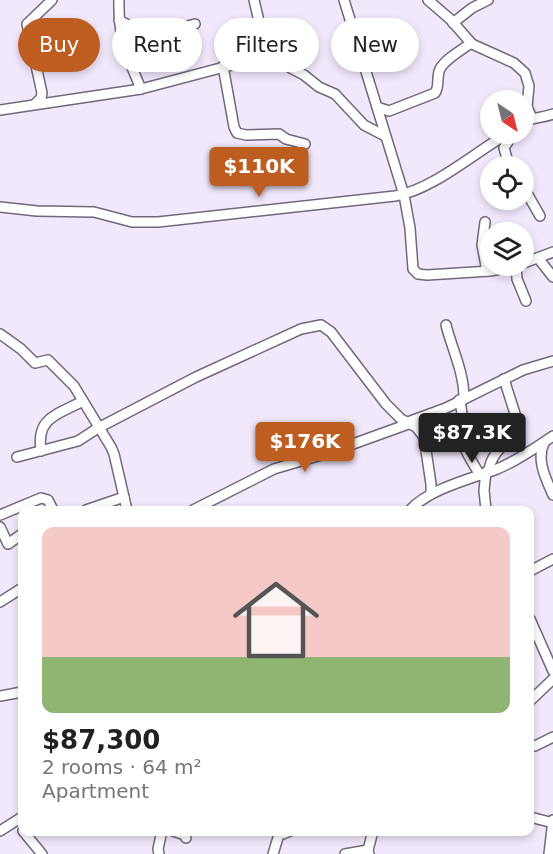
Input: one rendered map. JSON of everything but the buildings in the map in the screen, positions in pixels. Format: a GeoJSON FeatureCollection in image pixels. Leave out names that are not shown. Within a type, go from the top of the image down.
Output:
{"type":"FeatureCollection","features":[{"type":"Feature","properties":{"kind":"street"},"geometry":{"type":"LineString","coordinates":[[35,104],[41,98],[42,93],[27,24],[52,0]]}},
{"type":"Feature","properties":{"kind":"street"},"geometry":{"type":"LineString","coordinates":[[118,18],[119,0]]}},
{"type":"Feature","properties":{"kind":"street"},"geometry":{"type":"LineString","coordinates":[[254,0],[258,18]]}},
{"type":"Feature","properties":{"kind":"street"},"geometry":{"type":"LineString","coordinates":[[344,0],[404,195],[415,272],[427,275],[480,271]]}},
{"type":"Feature","properties":{"kind":"street"},"geometry":{"type":"LineString","coordinates":[[428,0],[471,43],[514,63],[525,73],[529,90]]}},
{"type":"Feature","properties":{"kind":"street"},"geometry":{"type":"LineString","coordinates":[[453,23],[472,8],[488,0]]}},
{"type":"Feature","properties":{"kind":"street"},"geometry":{"type":"LineString","coordinates":[[376,107],[389,111],[435,93],[442,66],[471,43]]}},
{"type":"Feature","properties":{"kind":"street"},"geometry":{"type":"LineString","coordinates":[[0,110],[141,89],[189,78],[214,69]]}},
{"type":"Feature","properties":{"kind":"street"},"geometry":{"type":"LineString","coordinates":[[134,72],[141,89]]}},
{"type":"Feature","properties":{"kind":"street"},"geometry":{"type":"LineString","coordinates":[[224,72],[237,133],[279,134],[286,139],[305,144]]}},
{"type":"Feature","properties":{"kind":"street"},"geometry":{"type":"LineString","coordinates":[[298,72],[319,87],[335,94],[364,125],[385,136]]}},
{"type":"Feature","properties":{"kind":"street"},"geometry":{"type":"LineString","coordinates":[[534,120],[553,114]]}},
{"type":"Feature","properties":{"kind":"street"},"geometry":{"type":"LineString","coordinates":[[534,120],[553,124]]}},
{"type":"Feature","properties":{"kind":"street"},"geometry":{"type":"LineString","coordinates":[[0,207],[37,211],[94,212],[132,222],[158,222],[404,195],[442,175],[491,144]]}},
{"type":"Feature","properties":{"kind":"street"},"geometry":{"type":"LineString","coordinates":[[534,206],[540,216]]}},
{"type":"Feature","properties":{"kind":"street"},"geometry":{"type":"LineString","coordinates":[[534,259],[553,252]]}},
{"type":"Feature","properties":{"kind":"street"},"geometry":{"type":"LineString","coordinates":[[538,258],[553,277]]}},
{"type":"Feature","properties":{"kind":"street"},"geometry":{"type":"LineString","coordinates":[[517,276],[526,301]]}},
{"type":"Feature","properties":{"kind":"street"},"geometry":{"type":"LineString","coordinates":[[17,457],[78,441],[98,428],[196,377],[301,329],[316,325],[327,327],[386,404],[424,437],[431,494]]}},
{"type":"Feature","properties":{"kind":"street"},"geometry":{"type":"LineString","coordinates":[[446,325],[459,367],[464,414],[461,428],[462,438],[485,473]]}},
{"type":"Feature","properties":{"kind":"street"},"geometry":{"type":"LineString","coordinates":[[0,334],[21,349],[35,363],[48,360],[68,378],[114,454],[126,506]]}},
{"type":"Feature","properties":{"kind":"street"},"geometry":{"type":"LineString","coordinates":[[201,506],[274,469],[328,453],[410,423],[523,370],[553,360]]}},
{"type":"Feature","properties":{"kind":"street"},"geometry":{"type":"LineString","coordinates":[[486,506],[485,473],[518,423],[504,379]]}},
{"type":"Feature","properties":{"kind":"street"},"geometry":{"type":"LineString","coordinates":[[41,452],[39,434],[44,424],[82,401]]}},
{"type":"Feature","properties":{"kind":"street"},"geometry":{"type":"LineString","coordinates":[[413,506],[431,494],[530,453],[553,436]]}},
{"type":"Feature","properties":{"kind":"street"},"geometry":{"type":"LineString","coordinates":[[544,442],[541,453],[542,463],[553,495]]}},
{"type":"Feature","properties":{"kind":"street"},"geometry":{"type":"LineString","coordinates":[[530,453],[542,463]]}},
{"type":"Feature","properties":{"kind":"street"},"geometry":{"type":"LineString","coordinates":[[97,506],[124,496]]}},
{"type":"Feature","properties":{"kind":"street"},"geometry":{"type":"LineString","coordinates":[[22,506],[41,498],[48,500],[51,506]]}},
{"type":"Feature","properties":{"kind":"street"},"geometry":{"type":"LineString","coordinates":[[0,515],[18,508]]}},
{"type":"Feature","properties":{"kind":"street"},"geometry":{"type":"LineString","coordinates":[[0,527],[8,544],[18,537]]}},
{"type":"Feature","properties":{"kind":"street"},"geometry":{"type":"LineString","coordinates":[[534,569],[553,559]]}},
{"type":"Feature","properties":{"kind":"street"},"geometry":{"type":"LineString","coordinates":[[0,602],[18,591]]}},
{"type":"Feature","properties":{"kind":"street"},"geometry":{"type":"LineString","coordinates":[[534,628],[553,670]]}},
{"type":"Feature","properties":{"kind":"street"},"geometry":{"type":"LineString","coordinates":[[534,697],[553,679]]}},
{"type":"Feature","properties":{"kind":"street"},"geometry":{"type":"LineString","coordinates":[[0,696],[18,693]]}},
{"type":"Feature","properties":{"kind":"street"},"geometry":{"type":"LineString","coordinates":[[535,746],[553,737]]}},
{"type":"Feature","properties":{"kind":"street"},"geometry":{"type":"LineString","coordinates":[[534,818],[553,822],[549,854]]}},
{"type":"Feature","properties":{"kind":"street"},"geometry":{"type":"LineString","coordinates":[[0,831],[18,820]]}},
{"type":"Feature","properties":{"kind":"street"},"geometry":{"type":"LineString","coordinates":[[28,836],[42,854]]}},
{"type":"Feature","properties":{"kind":"street"},"geometry":{"type":"LineString","coordinates":[[159,854],[161,836]]}},
{"type":"Feature","properties":{"kind":"street"},"geometry":{"type":"LineString","coordinates":[[273,854],[278,836]]}},
{"type":"Feature","properties":{"kind":"street"},"geometry":{"type":"LineString","coordinates":[[345,854],[368,852],[372,836]]}}]}
